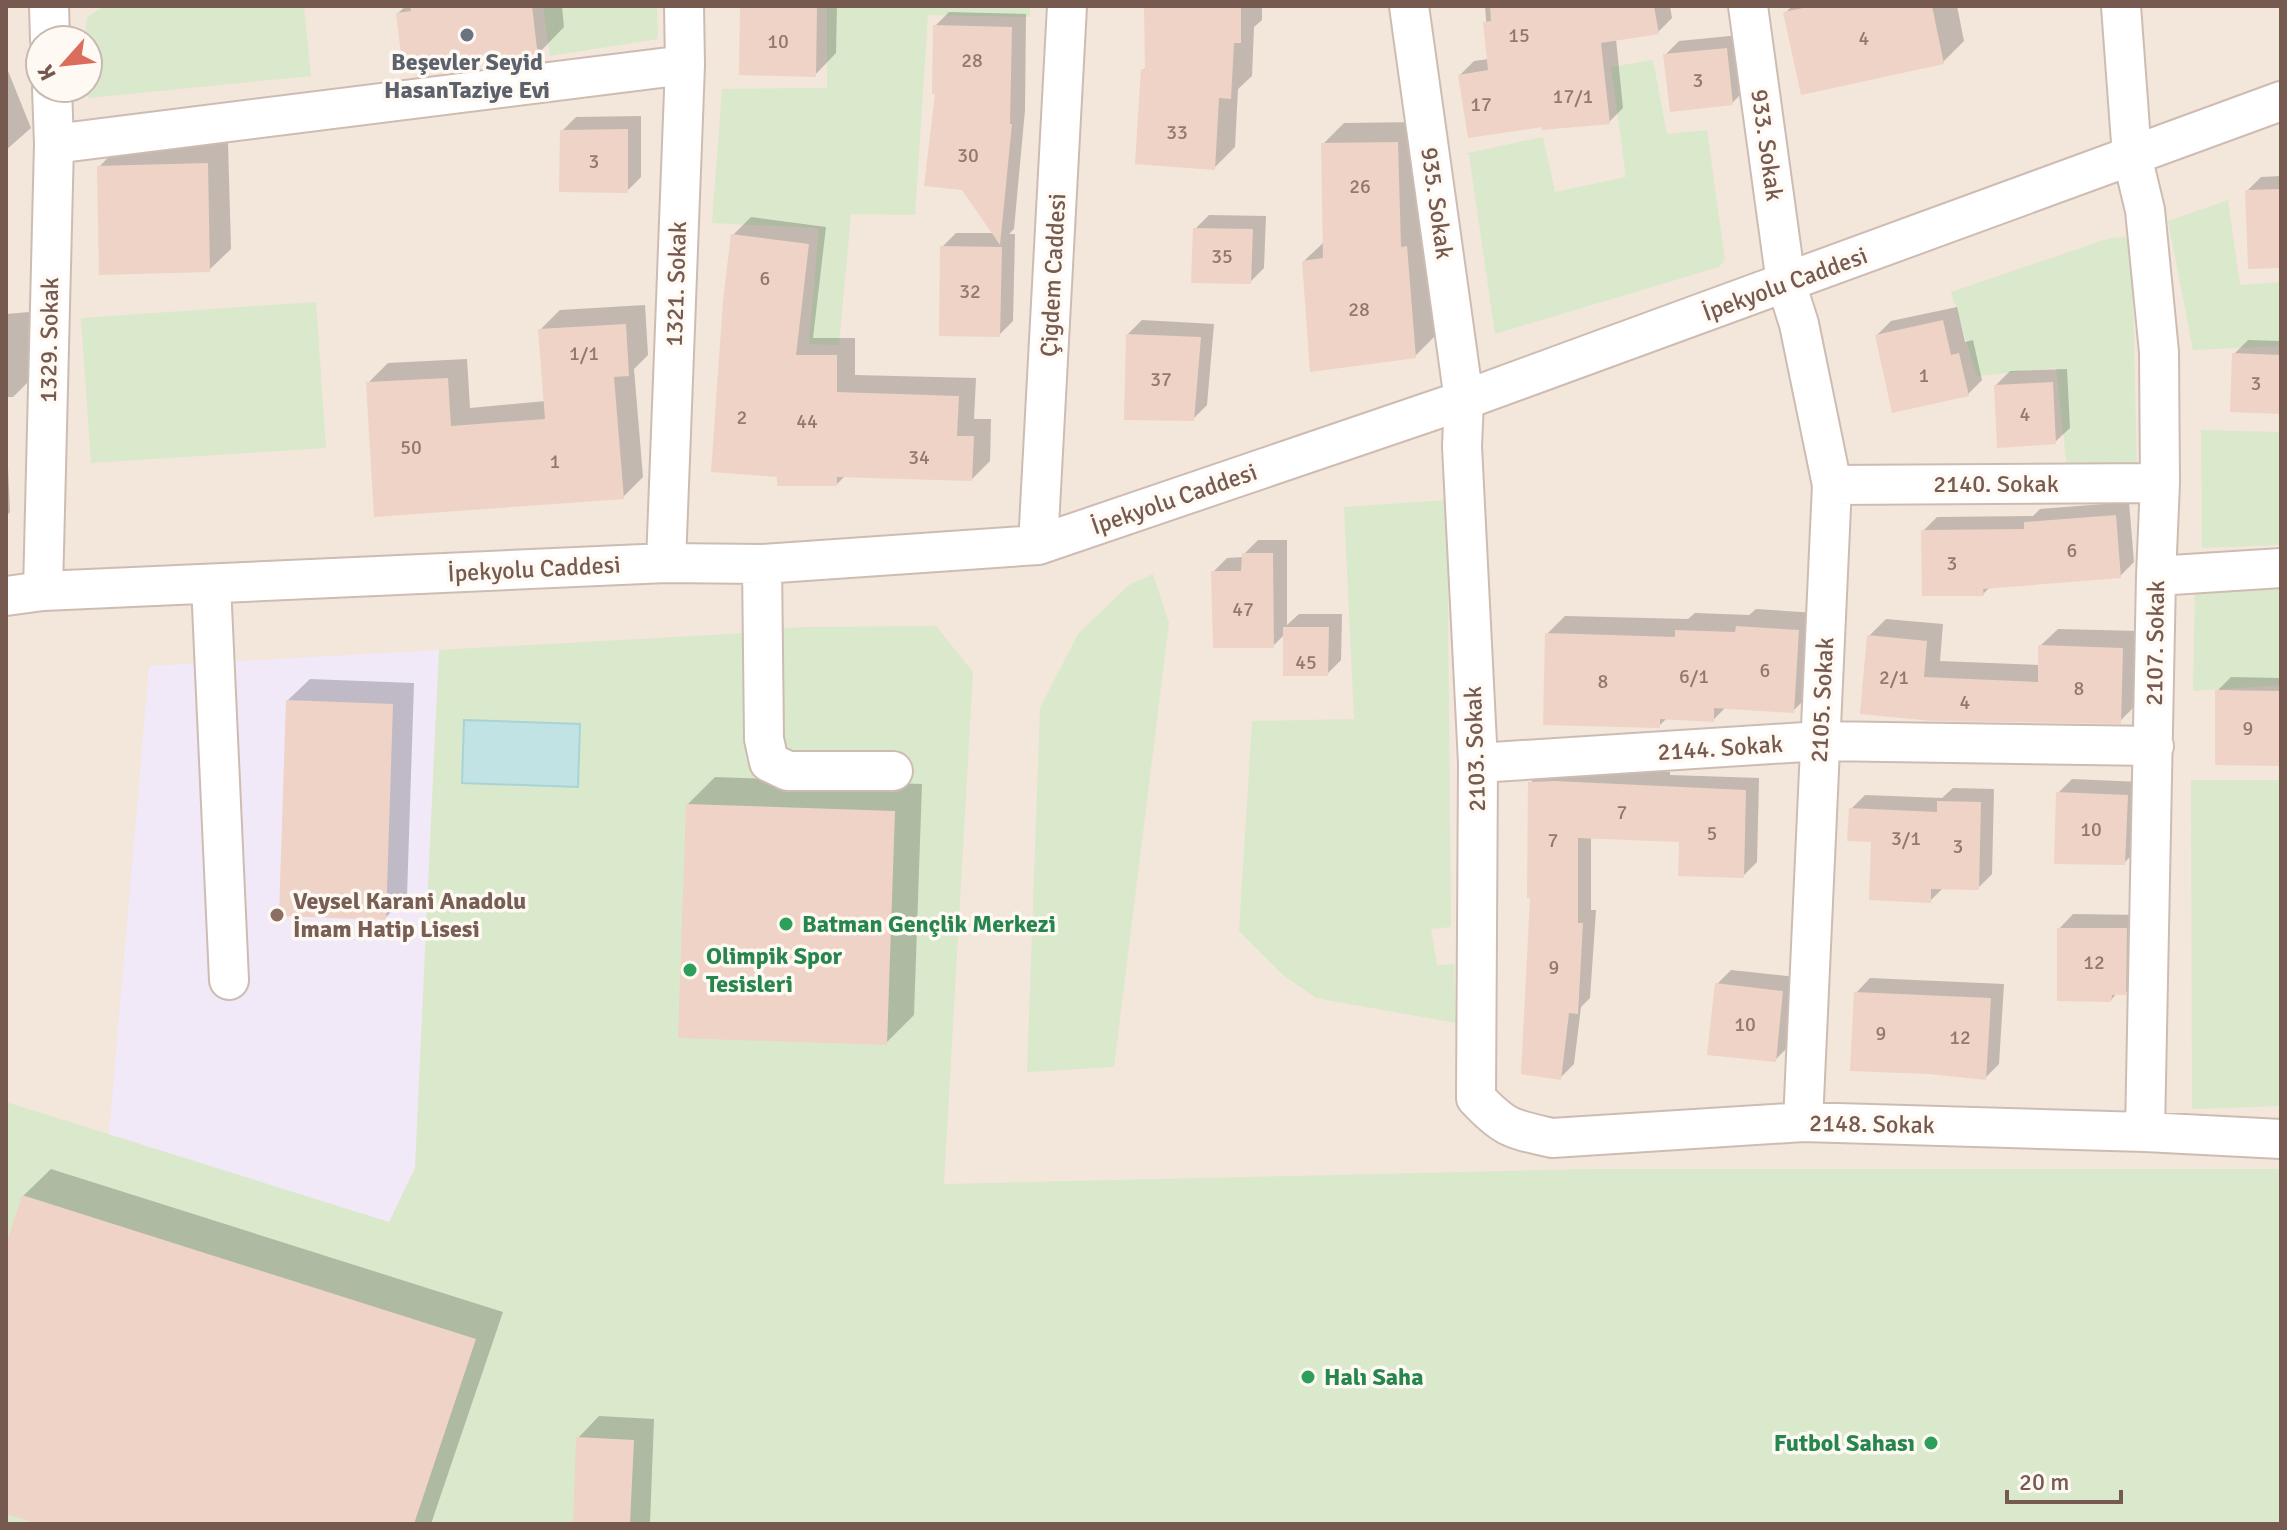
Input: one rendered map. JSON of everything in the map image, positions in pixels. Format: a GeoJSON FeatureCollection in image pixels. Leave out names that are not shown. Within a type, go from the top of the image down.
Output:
{"type":"FeatureCollection","features":[{"type":"Feature","properties":{"kind":"street","name":"1321. Sokak"},"geometry":{"type":"LineString","coordinates":[[666,563],[685,65],[684,6]]}},
{"type":"Feature","properties":{"kind":"street","name":"Çigdem Caddesi"},"geometry":{"type":"LineString","coordinates":[[1038,545],[1067,6]]}},
{"type":"Feature","properties":{"kind":"street","name":"935. Sokak"},"geometry":{"type":"LineString","coordinates":[[1409,6],[1464,400]]}},
{"type":"Feature","properties":{"kind":"street","name":"933. Sokak"},"geometry":{"type":"LineString","coordinates":[[1748,6],[1786,283]]}},
{"type":"Feature","properties":{"kind":"street","name":"2107. Sokak"},"geometry":{"type":"LineString","coordinates":[[2121,6],[2132,156],[2145,210],[2159,352],[2160,483],[2145,1132]]}},
{"type":"Feature","properties":{"kind":"street"},"geometry":{"type":"LineString","coordinates":[[54,144],[685,65]]}},
{"type":"Feature","properties":{"kind":"street","name":"İpekyolu Caddesi"},"geometry":{"type":"LineString","coordinates":[[6,596],[43,591],[666,563],[762,564],[1038,545],[1464,400],[2281,101]]}},
{"type":"Feature","properties":{"kind":"street","name":"1329. Sokak"},"geometry":{"type":"LineString","coordinates":[[43,591],[53,104]]}},
{"type":"Feature","properties":{"kind":"street","name":"2105. Sokak"},"geometry":{"type":"LineString","coordinates":[[1786,283],[1799,324],[1832,485],[1803,1122]]}},
{"type":"Feature","properties":{"kind":"street","name":"2103. Sokak"},"geometry":{"type":"LineString","coordinates":[[1464,400],[1462,446],[1478,763],[1476,1098]]}},
{"type":"Feature","properties":{"kind":"street","name":"2140. Sokak"},"geometry":{"type":"LineString","coordinates":[[1832,485],[2160,483]]}},
{"type":"Feature","properties":{"kind":"street"},"geometry":{"type":"LineString","coordinates":[[762,564],[764,739],[769,762],[788,771],[893,771]]}},
{"type":"Feature","properties":{"kind":"street"},"geometry":{"type":"LineString","coordinates":[[2156,576],[2281,568]]}},
{"type":"Feature","properties":{"kind":"street"},"geometry":{"type":"LineString","coordinates":[[211,584],[229,980]]}},
{"type":"Feature","properties":{"kind":"street","name":"2144. Sokak"},"geometry":{"type":"LineString","coordinates":[[1478,763],[1820,741],[2154,746]]}},
{"type":"Feature","properties":{"kind":"street","name":"2148. Sokak"},"geometry":{"type":"LineString","coordinates":[[1476,1098],[1497,1121],[1511,1129],[1552,1138],[1803,1122],[2281,1139]]}},
{"type":"Feature","properties":{"kind":"shaded area"},"geometry":{"type":"Polygon","coordinates":[[[6,6],[2281,6],[2281,1524],[6,1524],[6,6]]]}},
{"type":"Feature","properties":{"kind":"shaded area","name":"Veysel Karani Anadolu İmam Hatip Lisesi"},"geometry":{"type":"Polygon","coordinates":[[[439,650],[415,1169],[389,1223],[109,1135],[149,666],[439,650]]]}},
{"type":"Feature","properties":{"kind":"green space"},"geometry":{"type":"Polygon","coordinates":[[[304,6],[311,76],[104,96],[104,24],[86,24],[87,17],[101,8],[304,6]]]}},
{"type":"Feature","properties":{"kind":"green space"},"geometry":{"type":"Polygon","coordinates":[[[543,6],[657,6],[658,39],[550,56],[543,6]]]}},
{"type":"Feature","properties":{"kind":"green space"},"geometry":{"type":"Polygon","coordinates":[[[827,6],[1030,6],[1030,17],[928,15],[915,215],[851,214],[839,345],[809,344],[819,228],[712,223],[722,89],[827,88],[827,6]]]}},
{"type":"Feature","properties":{"kind":"green space"},"geometry":{"type":"Polygon","coordinates":[[[1653,60],[1667,134],[1707,130],[1725,259],[1719,267],[1495,334],[1469,154],[1463,154],[1543,137],[1555,192],[1626,177],[1611,67],[1653,60]]]}},
{"type":"Feature","properties":{"kind":"green space"},"geometry":{"type":"Polygon","coordinates":[[[2228,200],[2240,285],[2281,282],[2281,346],[2193,350],[2168,221],[2228,200]]]}},
{"type":"Feature","properties":{"kind":"green space"},"geometry":{"type":"Polygon","coordinates":[[[2125,237],[2132,250],[2137,473],[2067,468],[2056,368],[1977,376],[1951,292],[2110,238],[2125,237]]]}},
{"type":"Feature","properties":{"kind":"green space"},"geometry":{"type":"Polygon","coordinates":[[[316,302],[326,448],[91,463],[81,318],[316,302]]]}},
{"type":"Feature","properties":{"kind":"green space"},"geometry":{"type":"Polygon","coordinates":[[[2201,430],[2281,432],[2281,545],[2202,548],[2201,430]]]}},
{"type":"Feature","properties":{"kind":"green space"},"geometry":{"type":"Polygon","coordinates":[[[1447,500],[1451,927],[1431,929],[1437,965],[1454,964],[1456,1023],[1316,998],[1283,975],[1239,931],[1252,721],[1354,719],[1344,507],[1447,500]]]}},
{"type":"Feature","properties":{"kind":"green space"},"geometry":{"type":"Polygon","coordinates":[[[1153,574],[1169,623],[1114,1067],[1027,1072],[1040,708],[1078,634],[1129,585],[1153,574]]]}},
{"type":"Feature","properties":{"kind":"green space"},"geometry":{"type":"Polygon","coordinates":[[[2281,585],[2281,685],[2193,691],[2195,587],[2281,585]]]}},
{"type":"Feature","properties":{"kind":"green space","name":"Olimpik Spor Tesisleri"},"geometry":{"type":"Polygon","coordinates":[[[936,626],[973,672],[944,1184],[1592,1169],[2281,1169],[2281,1524],[6,1524],[6,1102],[389,1222],[415,1168],[439,650],[730,634],[801,627],[936,626]]]}},
{"type":"Feature","properties":{"kind":"green space"},"geometry":{"type":"Polygon","coordinates":[[[2191,780],[2281,780],[2281,1106],[2192,1109],[2191,780]]]}},
{"type":"Feature","properties":{"kind":"water"},"geometry":{"type":"Polygon","coordinates":[[[464,720],[580,724],[578,787],[462,783],[464,720]]]}},
{"type":"Feature","properties":{"kind":"building","name":"Beşevler Seyid HasanTaziye Evi"},"geometry":{"type":"Polygon","coordinates":[[[410,6],[532,6],[538,57],[403,71],[396,13],[411,11],[410,6]]]}},
{"type":"Feature","properties":{"kind":"building"},"geometry":{"type":"Polygon","coordinates":[[[740,6],[817,6],[816,77],[739,75],[740,6]]]}},
{"type":"Feature","properties":{"kind":"building"},"geometry":{"type":"Polygon","coordinates":[[[1144,6],[1241,6],[1241,43],[1234,43],[1231,99],[1219,98],[1215,170],[1135,164],[1141,69],[1145,69],[1144,6]]]}},
{"type":"Feature","properties":{"kind":"building"},"geometry":{"type":"Polygon","coordinates":[[[1490,6],[1654,6],[1659,34],[1601,43],[1610,124],[1542,130],[1542,127],[1468,138],[1458,75],[1488,70],[1483,22],[1491,21],[1490,6]]]}},
{"type":"Feature","properties":{"kind":"building"},"geometry":{"type":"Polygon","coordinates":[[[1813,6],[1932,6],[1944,64],[1801,95],[1783,12],[1813,6]]]}},
{"type":"Feature","properties":{"kind":"building"},"geometry":{"type":"Polygon","coordinates":[[[933,25],[1012,27],[1012,124],[1000,245],[962,190],[924,186],[935,94],[932,94],[933,25]]]}},
{"type":"Feature","properties":{"kind":"building"},"geometry":{"type":"Polygon","coordinates":[[[1727,48],[1733,105],[1670,112],[1663,54],[1727,48]]]}},
{"type":"Feature","properties":{"kind":"building"},"geometry":{"type":"Polygon","coordinates":[[[628,129],[628,193],[559,192],[560,130],[628,129]]]}},
{"type":"Feature","properties":{"kind":"building"},"geometry":{"type":"Polygon","coordinates":[[[1398,142],[1401,247],[1407,246],[1416,358],[1310,372],[1302,261],[1323,258],[1321,143],[1398,142]]]}},
{"type":"Feature","properties":{"kind":"building"},"geometry":{"type":"Polygon","coordinates":[[[208,163],[210,272],[99,275],[97,166],[208,163]]]}},
{"type":"Feature","properties":{"kind":"building"},"geometry":{"type":"Polygon","coordinates":[[[2281,189],[2281,268],[2248,269],[2245,190],[2281,189]]]}},
{"type":"Feature","properties":{"kind":"building"},"geometry":{"type":"Polygon","coordinates":[[[1193,228],[1253,229],[1251,284],[1191,283],[1193,228]]]}},
{"type":"Feature","properties":{"kind":"building"},"geometry":{"type":"Polygon","coordinates":[[[731,234],[809,244],[796,355],[837,355],[837,392],[959,396],[957,436],[974,436],[972,481],[837,477],[837,486],[777,486],[777,477],[711,472],[731,234]]]}},
{"type":"Feature","properties":{"kind":"building"},"geometry":{"type":"Polygon","coordinates":[[[940,246],[1002,247],[1000,337],[939,336],[940,246]]]}},
{"type":"Feature","properties":{"kind":"building"},"geometry":{"type":"Polygon","coordinates":[[[1943,320],[1951,355],[1959,353],[1969,396],[1892,413],[1875,335],[1943,320]]]}},
{"type":"Feature","properties":{"kind":"building"},"geometry":{"type":"Polygon","coordinates":[[[626,324],[629,376],[614,377],[624,499],[374,517],[366,382],[448,378],[451,426],[545,419],[538,329],[626,324]]]}},
{"type":"Feature","properties":{"kind":"building"},"geometry":{"type":"Polygon","coordinates":[[[1126,334],[1201,337],[1194,421],[1124,420],[1126,334]]]}},
{"type":"Feature","properties":{"kind":"building"},"geometry":{"type":"Polygon","coordinates":[[[2232,353],[2281,355],[2281,414],[2230,412],[2232,353]]]}},
{"type":"Feature","properties":{"kind":"building"},"geometry":{"type":"Polygon","coordinates":[[[2053,382],[2056,444],[1997,448],[1994,385],[2053,382]]]}},
{"type":"Feature","properties":{"kind":"building"},"geometry":{"type":"Polygon","coordinates":[[[2116,515],[2121,578],[1983,589],[1984,596],[1922,596],[1921,530],[2024,529],[2024,522],[2116,515]]]}},
{"type":"Feature","properties":{"kind":"building"},"geometry":{"type":"Polygon","coordinates":[[[1242,553],[1273,553],[1274,648],[1213,648],[1211,571],[1241,571],[1242,553]]]}},
{"type":"Feature","properties":{"kind":"building"},"geometry":{"type":"Polygon","coordinates":[[[1736,626],[1799,630],[1794,713],[1714,708],[1714,722],[1660,719],[1660,728],[1543,725],[1545,633],[1675,637],[1675,630],[1735,632],[1736,626]]]}},
{"type":"Feature","properties":{"kind":"building"},"geometry":{"type":"Polygon","coordinates":[[[1283,627],[1329,627],[1328,676],[1283,676],[1283,627]]]}},
{"type":"Feature","properties":{"kind":"building"},"geometry":{"type":"Polygon","coordinates":[[[1867,635],[1927,641],[1924,677],[2038,682],[2038,645],[2123,648],[2121,724],[1932,721],[1860,714],[1867,635]]]}},
{"type":"Feature","properties":{"kind":"building"},"geometry":{"type":"Polygon","coordinates":[[[2215,690],[2281,691],[2281,766],[2215,765],[2215,690]]]}},
{"type":"Feature","properties":{"kind":"building"},"geometry":{"type":"Polygon","coordinates":[[[286,700],[393,704],[386,920],[279,916],[286,700]]]}},
{"type":"Feature","properties":{"kind":"building"},"geometry":{"type":"Polygon","coordinates":[[[1528,782],[1746,790],[1744,878],[1678,876],[1679,842],[1578,838],[1578,923],[1583,923],[1578,1014],[1569,1013],[1561,1080],[1521,1074],[1530,898],[1527,898],[1528,782]]]}},
{"type":"Feature","properties":{"kind":"building"},"geometry":{"type":"Polygon","coordinates":[[[2056,792],[2128,795],[2125,865],[2054,864],[2056,792]]]}},
{"type":"Feature","properties":{"kind":"building"},"geometry":{"type":"Polygon","coordinates":[[[1937,801],[1981,802],[1979,890],[1931,889],[1931,903],[1869,900],[1871,842],[1847,841],[1849,808],[1937,812],[1937,801]]]}},
{"type":"Feature","properties":{"kind":"building","name":"Batman Gençlik Merkezi"},"geometry":{"type":"Polygon","coordinates":[[[686,804],[895,811],[887,1045],[678,1038],[686,804]]]}},
{"type":"Feature","properties":{"kind":"building"},"geometry":{"type":"Polygon","coordinates":[[[2057,928],[2127,928],[2126,995],[2112,995],[2111,1002],[2057,1001],[2057,928]]]}},
{"type":"Feature","properties":{"kind":"building"},"geometry":{"type":"Polygon","coordinates":[[[1715,983],[1783,991],[1776,1062],[1707,1055],[1715,983]]]}},
{"type":"Feature","properties":{"kind":"building"},"geometry":{"type":"Polygon","coordinates":[[[1854,992],[1991,998],[1986,1080],[1850,1071],[1854,992]]]}},
{"type":"Feature","properties":{"kind":"building"},"geometry":{"type":"Polygon","coordinates":[[[22,1195],[476,1339],[414,1524],[39,1524],[6,1514],[6,1245],[22,1195]]]}},
{"type":"Feature","properties":{"kind":"building"},"geometry":{"type":"Polygon","coordinates":[[[576,1437],[634,1440],[630,1524],[573,1524],[576,1437]]]}},
{"type":"Feature","properties":{"kind":"place","name":"Beşevler Seyid HasanTaziye Evi"},"geometry":{"type":"Point","coordinates":[467,35]}},
{"type":"Feature","properties":{"kind":"place","name":"Veysel Karani Anadolu İmam Hatip Lisesi"},"geometry":{"type":"Point","coordinates":[277,915]}},
{"type":"Feature","properties":{"kind":"place","name":"Batman Gençlik Merkezi"},"geometry":{"type":"Point","coordinates":[786,924]}},
{"type":"Feature","properties":{"kind":"place","name":"Olimpik Spor Tesisleri"},"geometry":{"type":"Point","coordinates":[690,970]}},
{"type":"Feature","properties":{"kind":"place","name":"Halı Saha"},"geometry":{"type":"Point","coordinates":[1308,1377]}},
{"type":"Feature","properties":{"kind":"place","name":"Futbol Sahası"},"geometry":{"type":"Point","coordinates":[1931,1443]}}]}
